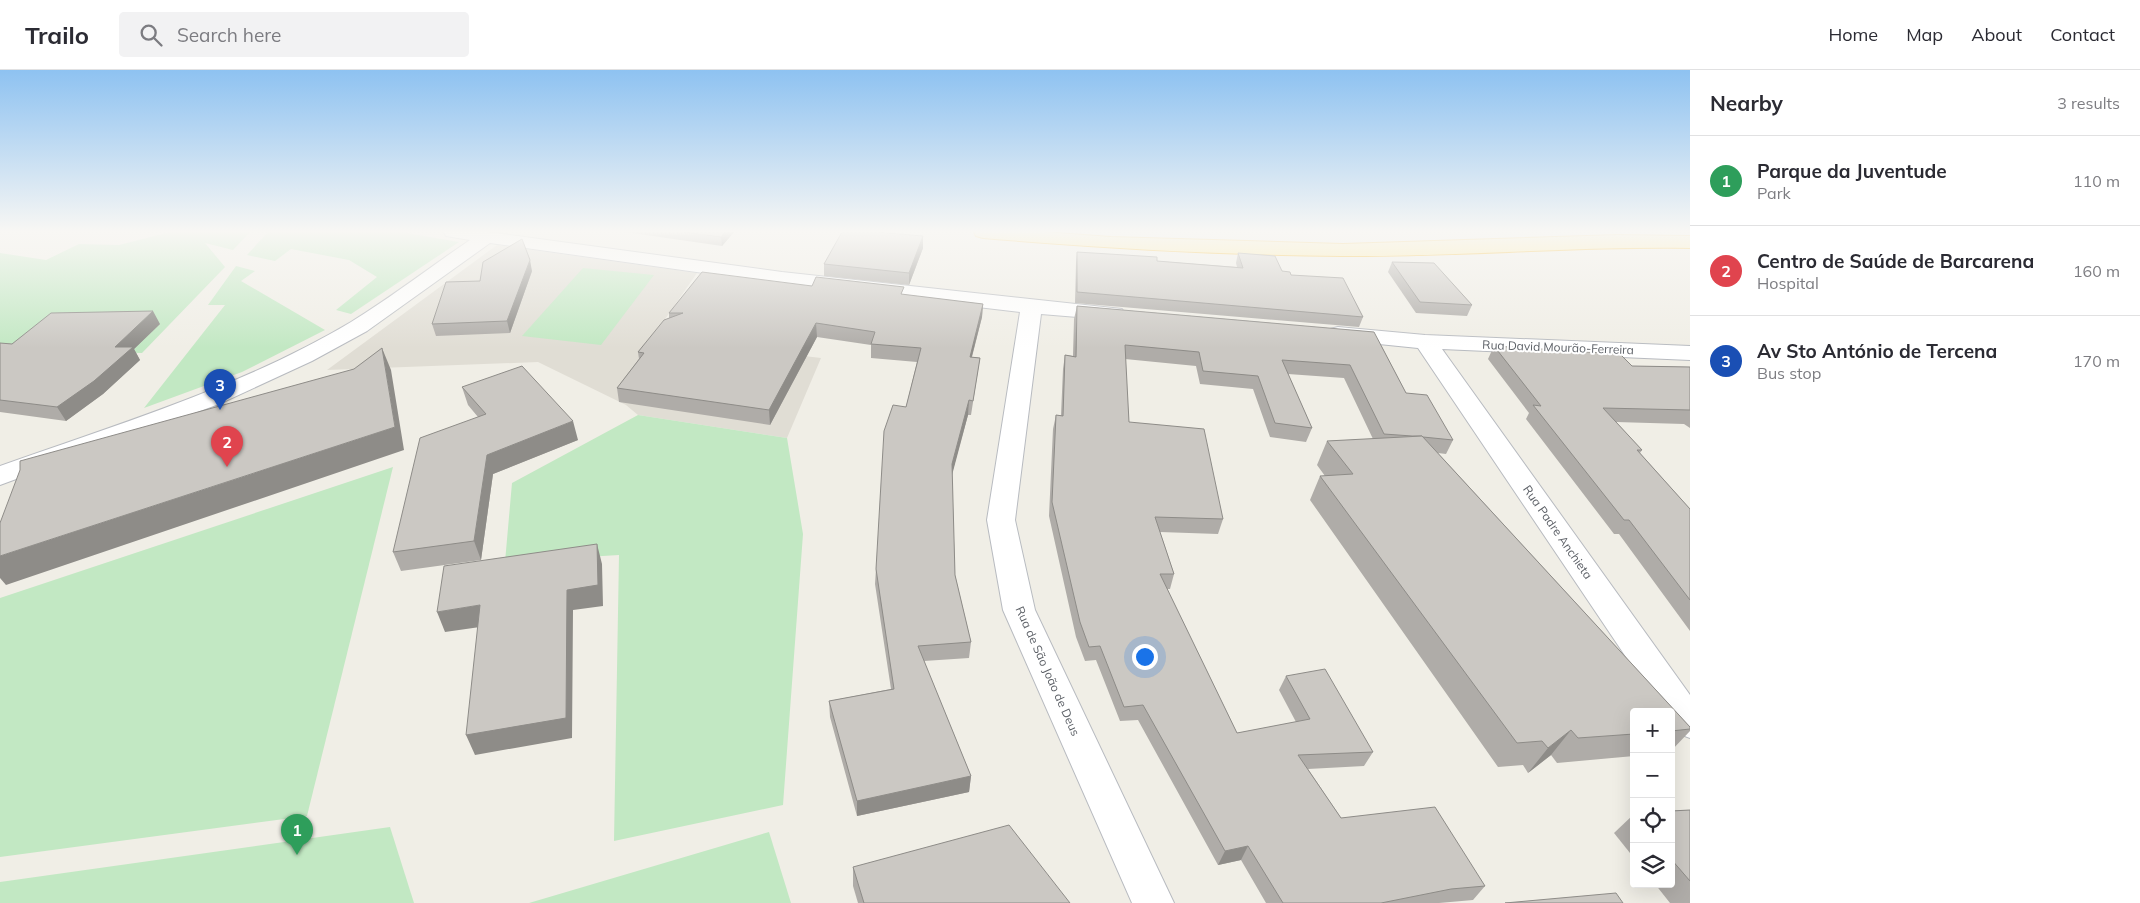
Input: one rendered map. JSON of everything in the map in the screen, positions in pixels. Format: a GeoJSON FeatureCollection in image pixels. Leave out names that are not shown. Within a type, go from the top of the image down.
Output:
{"type":"FeatureCollection","features":[{"type":"Feature","properties":{"kind":"street"},"geometry":{"type":"LineString","coordinates":[[0,476],[210,399],[304,356],[359,326],[438,271]]}},
{"type":"Feature","properties":{"kind":"street"},"geometry":{"type":"LineString","coordinates":[[722,271],[1031,307],[1129,316]]}},
{"type":"Feature","properties":{"kind":"street","name":"Rua de São João de Deus"},"geometry":{"type":"LineString","coordinates":[[1031,307],[1001,520],[1019,610],[1153,903]]}},
{"type":"Feature","properties":{"kind":"street","name":"Rua David Mourão-Ferreira"},"geometry":{"type":"LineString","coordinates":[[1317,332],[1425,342],[1690,353]]}},
{"type":"Feature","properties":{"kind":"street","name":"Rua Padre Anchieta"},"geometry":{"type":"LineString","coordinates":[[1425,342],[1690,723]]}},
{"type":"Feature","properties":{"kind":"shaded area"},"geometry":{"type":"Polygon","coordinates":[[[462,271],[682,271],[697,273],[652,338],[821,358],[787,438],[638,415],[626,405],[538,362],[327,370],[462,271]]]}},
{"type":"Feature","properties":{"kind":"green space"},"geometry":{"type":"Polygon","coordinates":[[[0,271],[221,271],[142,353],[8,350],[0,353],[0,271]]]}},
{"type":"Feature","properties":{"kind":"green space"},"geometry":{"type":"Polygon","coordinates":[[[233,271],[255,271],[241,281],[325,330],[242,372],[144,408],[225,305],[208,305],[233,271]]]}},
{"type":"Feature","properties":{"kind":"green space"},"geometry":{"type":"Polygon","coordinates":[[[367,271],[416,271],[351,314],[336,310],[377,277],[367,271]]]}},
{"type":"Feature","properties":{"kind":"green space"},"geometry":{"type":"Polygon","coordinates":[[[580,271],[612,271],[654,275],[601,345],[522,336],[580,271]]]}},
{"type":"Feature","properties":{"kind":"green space"},"geometry":{"type":"Polygon","coordinates":[[[638,415],[787,438],[803,534],[783,805],[614,841],[619,555],[505,562],[512,483],[638,415]]]}},
{"type":"Feature","properties":{"kind":"green space"},"geometry":{"type":"Polygon","coordinates":[[[393,467],[307,816],[0,857],[0,598],[393,467]]]}},
{"type":"Feature","properties":{"kind":"green space"},"geometry":{"type":"Polygon","coordinates":[[[390,827],[414,903],[0,903],[0,882],[390,827]]]}},
{"type":"Feature","properties":{"kind":"green space"},"geometry":{"type":"Polygon","coordinates":[[[769,832],[791,903],[529,903],[769,832]]]}},
{"type":"Feature","properties":{"kind":"building"},"geometry":{"type":"Polygon","coordinates":[[[482,271],[526,271],[507,321],[432,324],[446,282],[480,281],[482,271]]]}},
{"type":"Feature","properties":{"kind":"building"},"geometry":{"type":"Polygon","coordinates":[[[889,271],[910,271],[909,273],[889,271]]]}},
{"type":"Feature","properties":{"kind":"building"},"geometry":{"type":"Polygon","coordinates":[[[1077,271],[1282,271],[1290,272],[1291,275],[1343,278],[1363,317],[1077,292],[1077,271]]]}},
{"type":"Feature","properties":{"kind":"building"},"geometry":{"type":"Polygon","coordinates":[[[1398,271],[1441,271],[1472,305],[1420,302],[1398,271]]]}},
{"type":"Feature","properties":{"kind":"building"},"geometry":{"type":"Polygon","coordinates":[[[702,272],[812,286],[816,277],[904,287],[901,294],[983,304],[970,357],[980,358],[973,401],[969,400],[952,464],[955,575],[971,642],[918,646],[971,776],[857,801],[829,701],[894,689],[876,569],[884,431],[893,405],[906,407],[921,348],[871,344],[875,332],[816,323],[769,410],[617,388],[644,353],[638,352],[664,320],[683,313],[669,313],[702,272]]]}},
{"type":"Feature","properties":{"kind":"building"},"geometry":{"type":"Polygon","coordinates":[[[1077,306],[1374,332],[1406,393],[1427,395],[1453,440],[1384,434],[1350,365],[1282,360],[1312,428],[1275,423],[1258,376],[1203,371],[1199,352],[1125,345],[1129,422],[1204,429],[1223,519],[1155,517],[1174,574],[1160,574],[1237,733],[1310,719],[1286,676],[1325,669],[1373,752],[1298,755],[1341,818],[1435,807],[1485,886],[1451,889],[1381,903],[1283,903],[1248,846],[1225,851],[1143,705],[1124,707],[1100,646],[1089,647],[1080,622],[1052,502],[1056,415],[1063,416],[1065,355],[1076,357],[1077,306]]]}},
{"type":"Feature","properties":{"kind":"building"},"geometry":{"type":"Polygon","coordinates":[[[153,311],[115,347],[133,347],[94,381],[57,407],[0,400],[0,343],[12,344],[51,313],[153,311]]]}},
{"type":"Feature","properties":{"kind":"building"},"geometry":{"type":"Polygon","coordinates":[[[1494,346],[1620,354],[1632,366],[1690,367],[1690,410],[1603,408],[1642,450],[1637,450],[1690,509],[1690,600],[1629,520],[1624,520],[1533,405],[1541,406],[1494,346]]]}},
{"type":"Feature","properties":{"kind":"building"},"geometry":{"type":"Polygon","coordinates":[[[382,348],[395,427],[0,556],[0,523],[20,470],[20,461],[354,369],[382,348]]]}},
{"type":"Feature","properties":{"kind":"building"},"geometry":{"type":"Polygon","coordinates":[[[522,366],[573,421],[487,455],[474,541],[393,552],[420,438],[486,414],[462,387],[522,366]]]}},
{"type":"Feature","properties":{"kind":"building"},"geometry":{"type":"Polygon","coordinates":[[[1422,436],[1673,708],[1630,708],[1630,734],[1578,738],[1571,730],[1548,748],[1542,741],[1517,743],[1320,476],[1353,474],[1327,441],[1422,436]]]}},
{"type":"Feature","properties":{"kind":"building"},"geometry":{"type":"Polygon","coordinates":[[[597,544],[598,585],[567,590],[566,718],[466,735],[480,605],[437,612],[444,566],[597,544]]]}},
{"type":"Feature","properties":{"kind":"building"},"geometry":{"type":"Polygon","coordinates":[[[1675,711],[1690,727],[1690,729],[1675,731],[1675,711]]]}},
{"type":"Feature","properties":{"kind":"building"},"geometry":{"type":"Polygon","coordinates":[[[1690,810],[1690,881],[1675,864],[1675,811],[1690,810]]]}},
{"type":"Feature","properties":{"kind":"building"},"geometry":{"type":"Polygon","coordinates":[[[1009,825],[1070,903],[864,903],[853,867],[1009,825]]]}},
{"type":"Feature","properties":{"kind":"building"},"geometry":{"type":"Polygon","coordinates":[[[1616,893],[1623,903],[1505,903],[1616,893]]]}},
{"type":"Feature","properties":{"kind":"place","name":"Av Sto António de Tercena"},"geometry":{"type":"Point","coordinates":[220,410]}},
{"type":"Feature","properties":{"kind":"place","name":"Centro de Saúde de Barcarena"},"geometry":{"type":"Point","coordinates":[227,467]}},
{"type":"Feature","properties":{"kind":"place","name":"Parque da Juventude"},"geometry":{"type":"Point","coordinates":[297,855]}}]}
